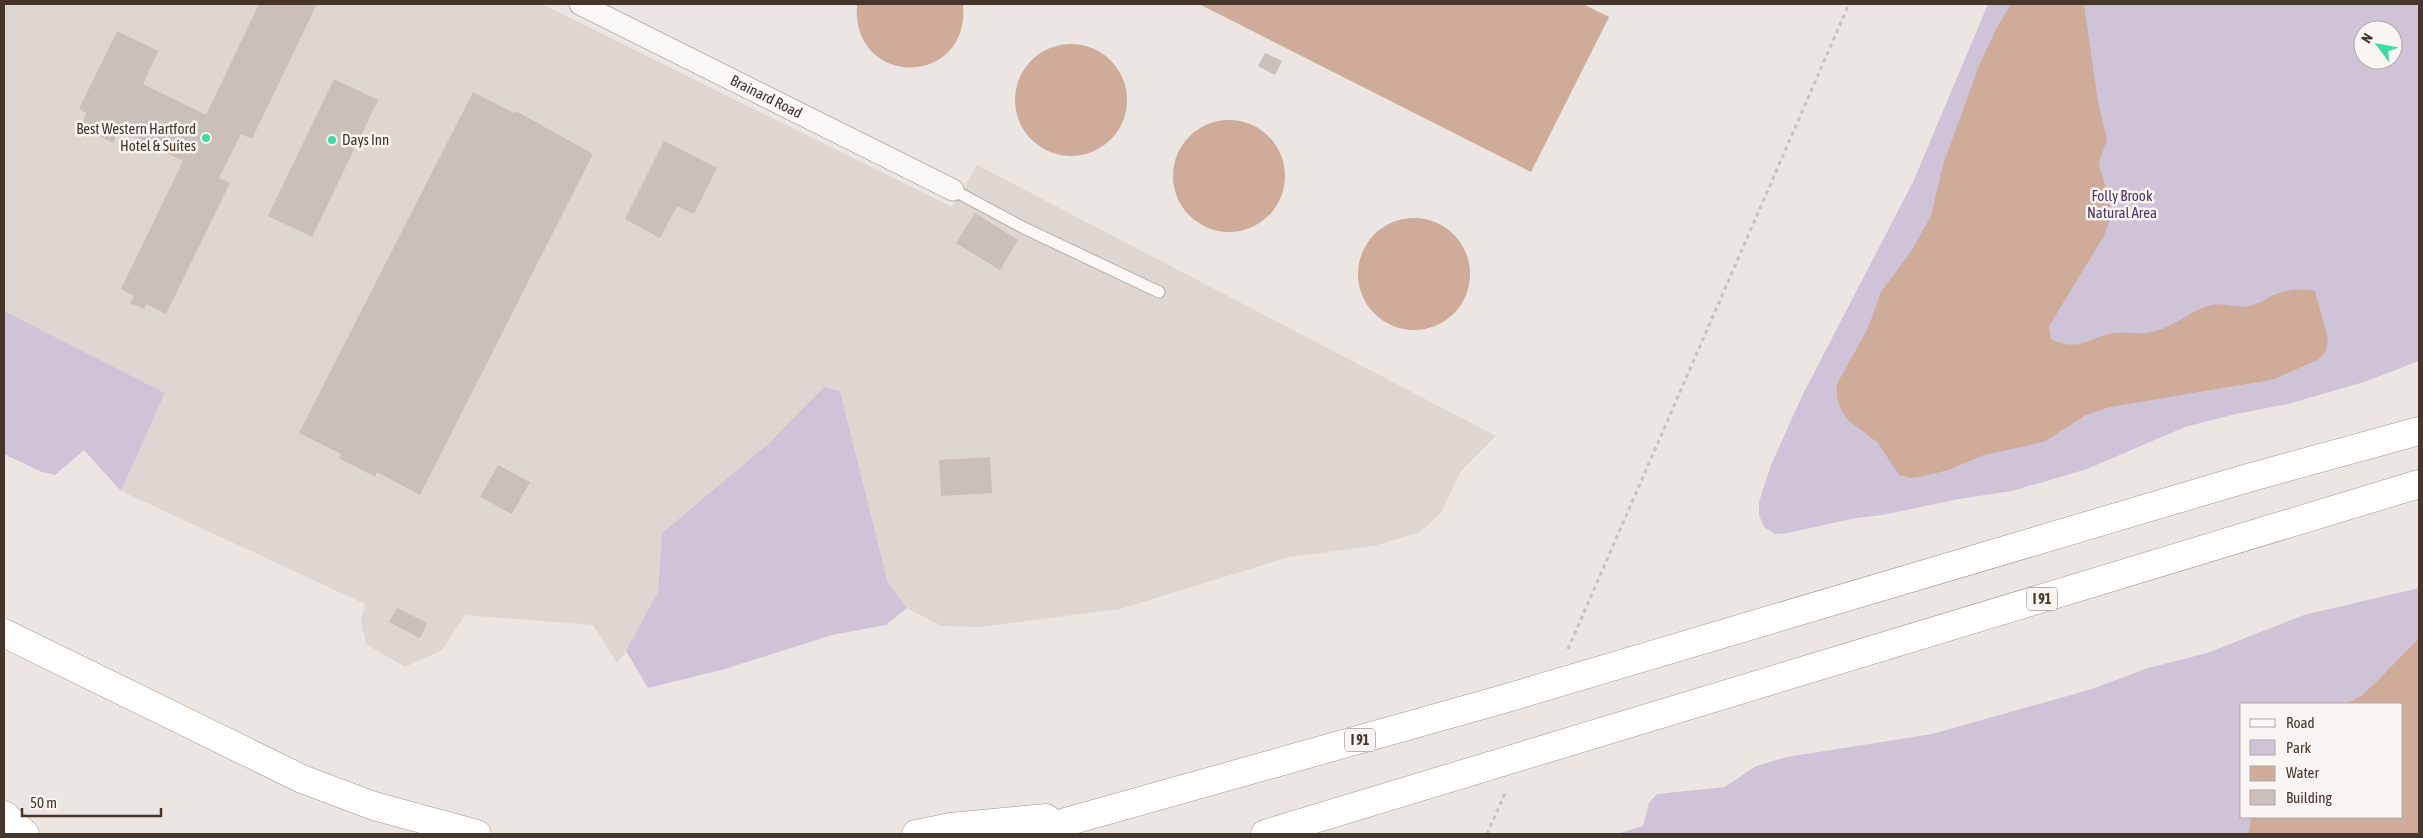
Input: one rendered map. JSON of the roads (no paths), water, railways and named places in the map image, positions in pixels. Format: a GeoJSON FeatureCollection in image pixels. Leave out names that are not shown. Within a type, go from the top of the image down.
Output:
{"type":"FeatureCollection","features":[{"type":"Feature","properties":{"kind":"highway","name":"I 91"},"geometry":{"type":"LineString","coordinates":[[1023,834],[1500,700],[2248,478],[2419,431]]}},
{"type":"Feature","properties":{"kind":"highway","name":"I 91"},"geometry":{"type":"LineString","coordinates":[[1265,834],[2419,484]]}},
{"type":"Feature","properties":{"kind":"highway"},"geometry":{"type":"LineString","coordinates":[[4,633],[302,779],[374,806],[477,834]]}},
{"type":"Feature","properties":{"kind":"highway"},"geometry":{"type":"LineString","coordinates":[[916,834],[951,827],[1102,813]]}},
{"type":"Feature","properties":{"kind":"highway"},"geometry":{"type":"LineString","coordinates":[[4,815],[25,834]]}},
{"type":"Feature","properties":{"kind":"highway"},"geometry":{"type":"LineString","coordinates":[[1285,834],[1313,820]]}},
{"type":"Feature","properties":{"kind":"street","name":"Brainard Road"},"geometry":{"type":"LineString","coordinates":[[580,4],[953,190]]}},
{"type":"Feature","properties":{"kind":"lane"},"geometry":{"type":"LineString","coordinates":[[953,190],[1024,228],[1159,292]]}},
{"type":"Feature","properties":{"kind":"water"},"geometry":{"type":"Polygon","coordinates":[[[857,4],[963,4],[960,32],[949,51],[931,63],[910,67],[890,64],[872,52],[860,32],[857,4]]]}},
{"type":"Feature","properties":{"kind":"water"},"geometry":{"type":"Polygon","coordinates":[[[1199,4],[1583,4],[1609,17],[1531,172],[1199,4]]]}},
{"type":"Feature","properties":{"kind":"water"},"geometry":{"type":"Polygon","coordinates":[[[2011,4],[2084,4],[2098,102],[2107,139],[2099,163],[2112,213],[2104,236],[2049,326],[2051,339],[2070,345],[2108,334],[2151,332],[2170,326],[2197,310],[2211,305],[2248,306],[2284,292],[2305,290],[2315,291],[2328,339],[2326,351],[2318,360],[2272,380],[2110,407],[2086,415],[2044,442],[1984,455],[1948,470],[1911,478],[1899,475],[1878,443],[1848,420],[1841,410],[1837,397],[1837,384],[1868,328],[1881,292],[1912,250],[1931,216],[1943,165],[1979,66],[1996,29],[2011,4]]]}},
{"type":"Feature","properties":{"kind":"water"},"geometry":{"type":"Polygon","coordinates":[[[1071,44],[1093,48],[1111,60],[1123,78],[1127,100],[1123,122],[1111,140],[1093,152],[1071,156],[1049,152],[1031,140],[1019,122],[1015,100],[1019,78],[1031,60],[1049,48],[1071,44]]]}},
{"type":"Feature","properties":{"kind":"water"},"geometry":{"type":"Polygon","coordinates":[[[1229,120],[1251,124],[1269,136],[1281,154],[1285,176],[1281,198],[1269,216],[1251,228],[1229,232],[1207,228],[1189,216],[1177,198],[1173,176],[1177,154],[1189,136],[1207,124],[1229,120]]]}},
{"type":"Feature","properties":{"kind":"water"},"geometry":{"type":"Polygon","coordinates":[[[1414,218],[1436,222],[1454,234],[1466,252],[1470,274],[1466,296],[1454,314],[1436,326],[1414,330],[1392,326],[1374,314],[1362,296],[1358,274],[1362,252],[1374,234],[1392,222],[1414,218]]]}},
{"type":"Feature","properties":{"kind":"water"},"geometry":{"type":"Polygon","coordinates":[[[2419,638],[2419,834],[2248,834],[2251,818],[2403,818],[2403,703],[2347,703],[2362,695],[2419,638]]]}},
{"type":"Feature","properties":{"kind":"place","name":"Best Western Hartford Hotel & Suites"},"geometry":{"type":"Point","coordinates":[206,138]}},
{"type":"Feature","properties":{"kind":"place","name":"Days Inn"},"geometry":{"type":"Point","coordinates":[332,140]}},
{"type":"Feature","properties":{"kind":"park label","name":"Folly Brook Natural Area"},"geometry":{"type":"Point","coordinates":[2122,204]}}]}
